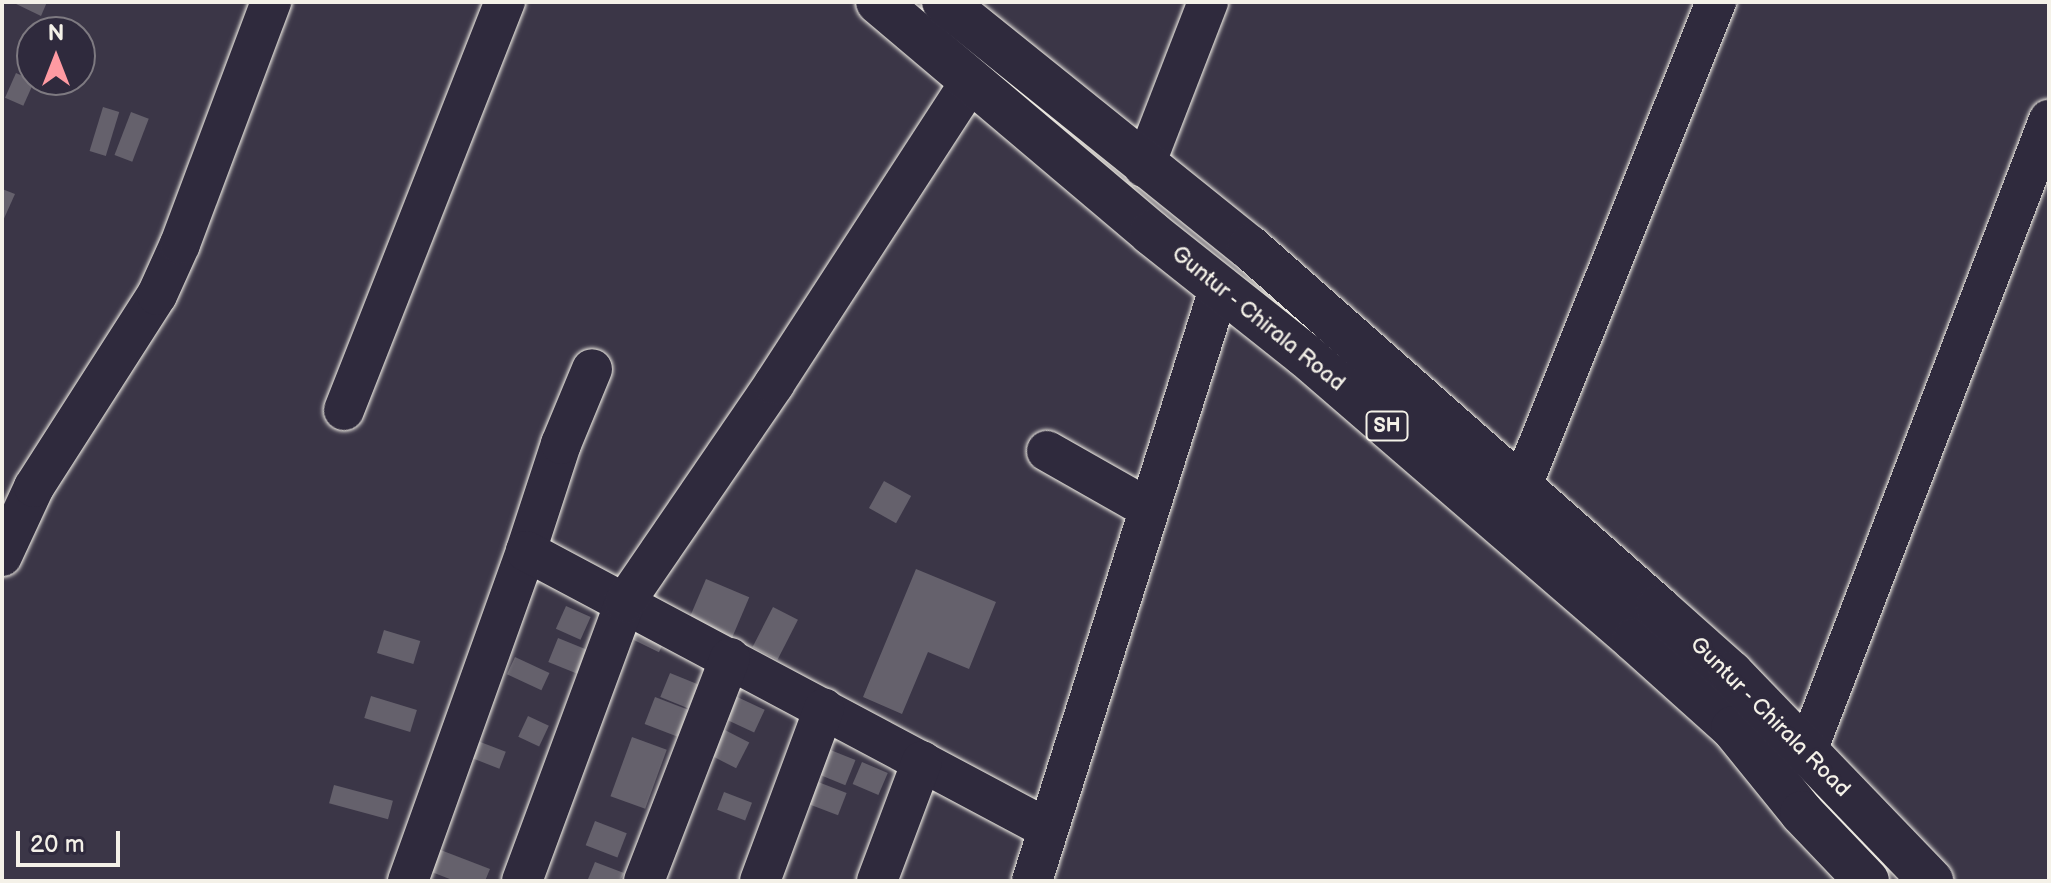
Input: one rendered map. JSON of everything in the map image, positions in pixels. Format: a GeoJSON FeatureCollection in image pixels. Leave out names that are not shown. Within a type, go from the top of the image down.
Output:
{"type":"FeatureCollection","features":[{"type":"Feature","properties":{"kind":"main road","name":"Guntur - Chirala Road"},"geometry":{"type":"LineString","coordinates":[[878,2],[1151,233],[1305,355],[1733,728],[1802,813],[1867,881]]}},
{"type":"Feature","properties":{"kind":"main road","name":"Guntur - Chirala Road"},"geometry":{"type":"LineString","coordinates":[[944,2],[1144,167],[1249,247],[1731,673],[1931,881]]}},
{"type":"Feature","properties":{"kind":"street"},"geometry":{"type":"LineString","coordinates":[[2,556],[34,487],[157,295],[180,244],[271,2]]}},
{"type":"Feature","properties":{"kind":"street"},"geometry":{"type":"LineString","coordinates":[[344,410],[505,2]]}},
{"type":"Feature","properties":{"kind":"street"},"geometry":{"type":"LineString","coordinates":[[1144,167],[1208,2]]}},
{"type":"Feature","properties":{"kind":"street"},"geometry":{"type":"LineString","coordinates":[[1521,488],[1716,2]]}},
{"type":"Feature","properties":{"kind":"street"},"geometry":{"type":"LineString","coordinates":[[522,881],[625,602],[774,384],[971,81]]}},
{"type":"Feature","properties":{"kind":"street"},"geometry":{"type":"LineString","coordinates":[[1807,751],[2049,120]]}},
{"type":"Feature","properties":{"kind":"street"},"geometry":{"type":"LineString","coordinates":[[1032,881],[1220,286]]}},
{"type":"Feature","properties":{"kind":"street"},"geometry":{"type":"LineString","coordinates":[[408,881],[561,444],[592,369]]}},
{"type":"Feature","properties":{"kind":"street"},"geometry":{"type":"LineString","coordinates":[[1047,451],[1149,509]]}},
{"type":"Feature","properties":{"kind":"street"},"geometry":{"type":"LineString","coordinates":[[526,551],[1048,829]]}},
{"type":"Feature","properties":{"kind":"street"},"geometry":{"type":"LineString","coordinates":[[644,881],[730,658]]}},
{"type":"Feature","properties":{"kind":"street"},"geometry":{"type":"LineString","coordinates":[[760,881],[824,709]]}},
{"type":"Feature","properties":{"kind":"street"},"geometry":{"type":"LineString","coordinates":[[877,881],[922,761]]}},
{"type":"Feature","properties":{"kind":"building"},"geometry":{"type":"Polygon","coordinates":[[[12,2],[47,2],[41,16],[12,2]]]}},
{"type":"Feature","properties":{"kind":"building"},"geometry":{"type":"Polygon","coordinates":[[[16,73],[16,96],[28,96],[23,106],[5,98],[16,73]]]}},
{"type":"Feature","properties":{"kind":"building"},"geometry":{"type":"Polygon","coordinates":[[[103,107],[119,112],[106,156],[90,151],[103,107]]]}},
{"type":"Feature","properties":{"kind":"building"},"geometry":{"type":"Polygon","coordinates":[[[131,112],[149,119],[132,162],[115,155],[131,112]]]}},
{"type":"Feature","properties":{"kind":"building"},"geometry":{"type":"Polygon","coordinates":[[[2,189],[15,194],[2,223],[2,189]]]}},
{"type":"Feature","properties":{"kind":"building"},"geometry":{"type":"Polygon","coordinates":[[[884,481],[911,496],[896,523],[869,508],[884,481]]]}},
{"type":"Feature","properties":{"kind":"building"},"geometry":{"type":"Polygon","coordinates":[[[916,569],[996,602],[969,669],[928,652],[902,714],[863,697],[916,569]]]}},
{"type":"Feature","properties":{"kind":"building"},"geometry":{"type":"Polygon","coordinates":[[[706,579],[749,597],[732,638],[689,620],[706,579]]]}},
{"type":"Feature","properties":{"kind":"building"},"geometry":{"type":"Polygon","coordinates":[[[566,606],[591,617],[580,640],[556,629],[566,606]]]}},
{"type":"Feature","properties":{"kind":"building"},"geometry":{"type":"Polygon","coordinates":[[[773,607],[798,620],[778,660],[753,647],[773,607]]]}},
{"type":"Feature","properties":{"kind":"building"},"geometry":{"type":"Polygon","coordinates":[[[634,619],[667,635],[659,652],[626,636],[634,619]]]}},
{"type":"Feature","properties":{"kind":"building"},"geometry":{"type":"Polygon","coordinates":[[[384,630],[420,641],[413,664],[377,653],[384,630]]]}},
{"type":"Feature","properties":{"kind":"building"},"geometry":{"type":"Polygon","coordinates":[[[558,638],[593,652],[583,676],[548,662],[558,638]]]}},
{"type":"Feature","properties":{"kind":"building"},"geometry":{"type":"Polygon","coordinates":[[[515,657],[549,673],[541,690],[507,674],[515,657]]]}},
{"type":"Feature","properties":{"kind":"building"},"geometry":{"type":"Polygon","coordinates":[[[670,673],[707,688],[697,712],[660,697],[670,673]]]}},
{"type":"Feature","properties":{"kind":"building"},"geometry":{"type":"Polygon","coordinates":[[[733,695],[765,710],[754,732],[722,718],[733,695]]]}},
{"type":"Feature","properties":{"kind":"building"},"geometry":{"type":"Polygon","coordinates":[[[371,696],[417,710],[410,732],[364,718],[371,696]]]}},
{"type":"Feature","properties":{"kind":"building"},"geometry":{"type":"Polygon","coordinates":[[[655,697],[691,711],[681,738],[645,724],[655,697]]]}},
{"type":"Feature","properties":{"kind":"building"},"geometry":{"type":"Polygon","coordinates":[[[528,716],[549,726],[539,747],[518,737],[528,716]]]}},
{"type":"Feature","properties":{"kind":"building"},"geometry":{"type":"Polygon","coordinates":[[[719,727],[749,742],[736,768],[706,753],[719,727]]]}},
{"type":"Feature","properties":{"kind":"building"},"geometry":{"type":"Polygon","coordinates":[[[632,737],[667,750],[645,809],[610,796],[632,737]]]}},
{"type":"Feature","properties":{"kind":"building"},"geometry":{"type":"Polygon","coordinates":[[[475,740],[506,752],[499,769],[469,757],[475,740]]]}},
{"type":"Feature","properties":{"kind":"building"},"geometry":{"type":"Polygon","coordinates":[[[823,747],[855,760],[845,785],[813,772],[823,747]]]}},
{"type":"Feature","properties":{"kind":"building"},"geometry":{"type":"Polygon","coordinates":[[[862,762],[888,773],[878,795],[853,784],[862,762]]]}},
{"type":"Feature","properties":{"kind":"building"},"geometry":{"type":"Polygon","coordinates":[[[813,780],[847,793],[838,815],[804,802],[813,780]]]}},
{"type":"Feature","properties":{"kind":"building"},"geometry":{"type":"Polygon","coordinates":[[[334,785],[393,801],[388,819],[329,803],[334,785]]]}},
{"type":"Feature","properties":{"kind":"building"},"geometry":{"type":"Polygon","coordinates":[[[724,792],[752,803],[745,820],[717,810],[724,792]]]}},
{"type":"Feature","properties":{"kind":"building"},"geometry":{"type":"Polygon","coordinates":[[[595,821],[627,833],[617,857],[586,845],[595,821]]]}},
{"type":"Feature","properties":{"kind":"building"},"geometry":{"type":"Polygon","coordinates":[[[438,849],[490,869],[485,881],[455,881],[429,871],[438,849]]]}},
{"type":"Feature","properties":{"kind":"building"},"geometry":{"type":"Polygon","coordinates":[[[595,862],[624,873],[620,881],[588,879],[595,862]]]}}]}
